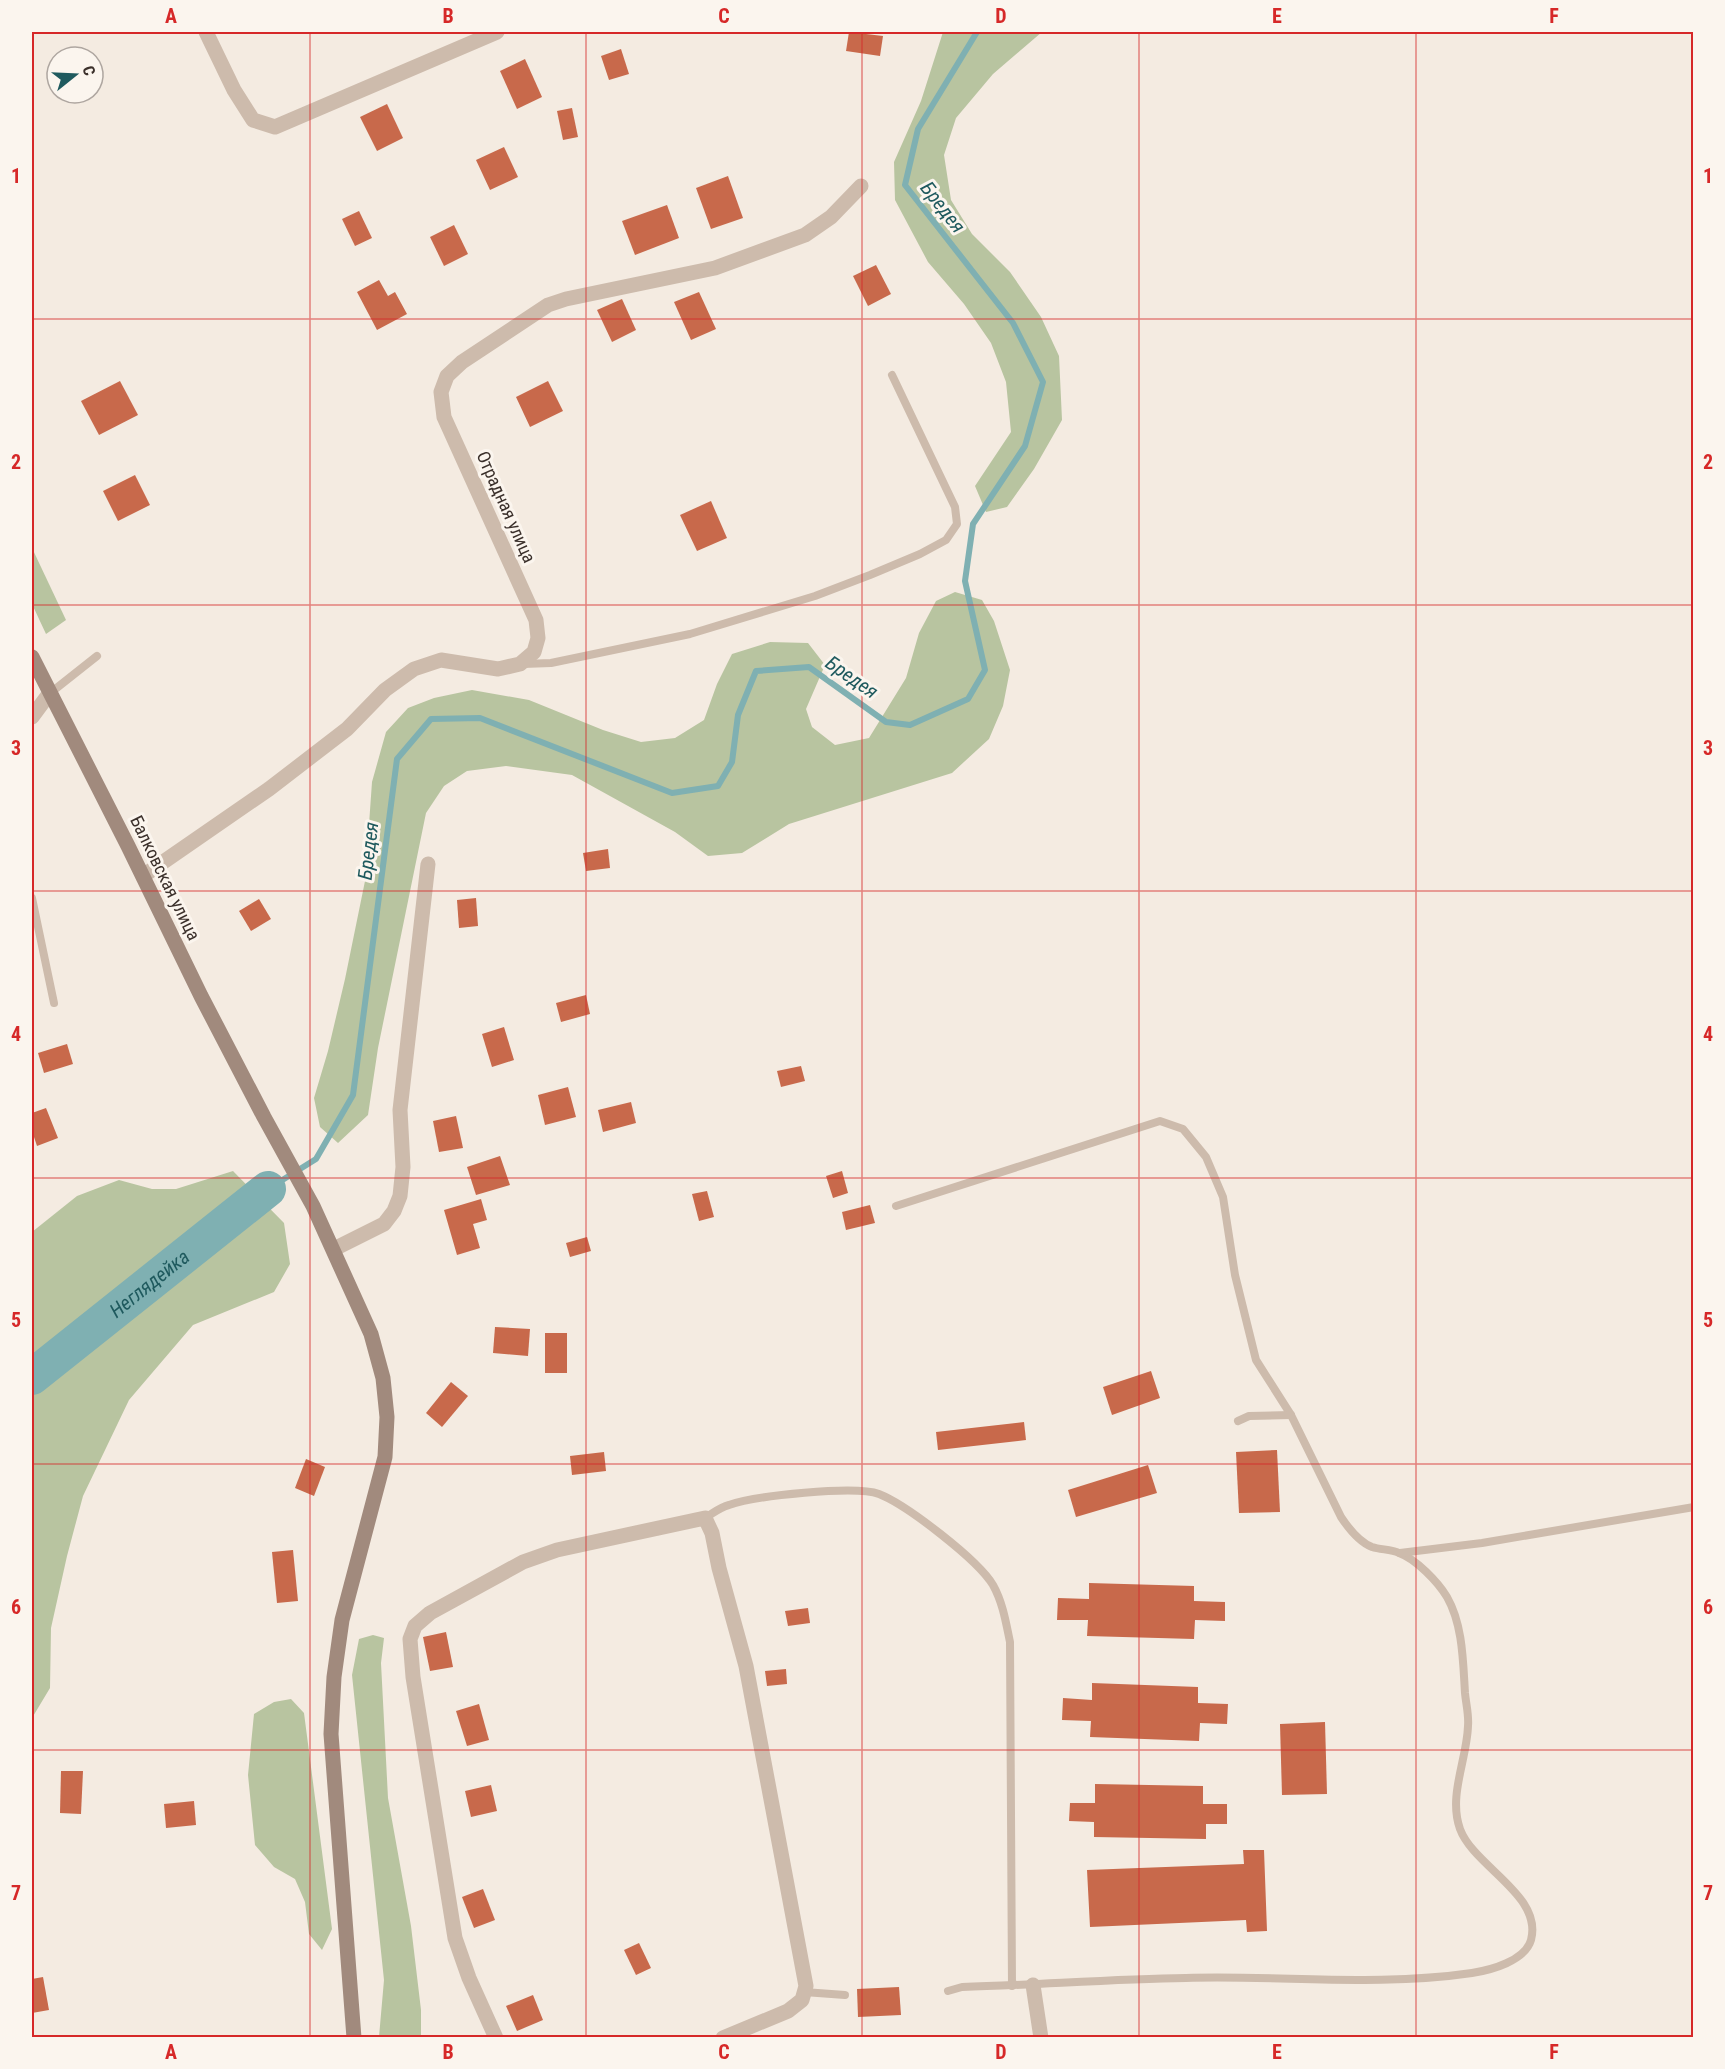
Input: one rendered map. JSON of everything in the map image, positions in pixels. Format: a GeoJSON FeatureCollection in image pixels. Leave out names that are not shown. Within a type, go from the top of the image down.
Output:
{"type":"FeatureCollection","features":[{"type":"Feature","properties":{"kind":"main road","name":"Балковская улица"},"geometry":{"type":"LineString","coordinates":[[32,657],[201,996],[313,1206],[371,1334],[383,1378],[387,1417],[385,1457],[342,1620],[334,1677],[331,1734],[354,2037]]}},
{"type":"Feature","properties":{"kind":"street"},"geometry":{"type":"LineString","coordinates":[[206,32],[234,90],[253,120],[275,127],[497,32]]}},
{"type":"Feature","properties":{"kind":"street","name":"Отрадная улица"},"geometry":{"type":"LineString","coordinates":[[520,664],[534,652],[538,638],[536,620],[444,417],[441,392],[447,376],[462,362],[548,305],[566,299],[715,268],[806,235],[831,217],[861,186]]}},
{"type":"Feature","properties":{"kind":"street"},"geometry":{"type":"LineString","coordinates":[[143,876],[295,769],[347,729],[385,690],[414,669],[441,660],[498,669],[520,664]]}},
{"type":"Feature","properties":{"kind":"street"},"geometry":{"type":"LineString","coordinates":[[32,717],[49,694]]}},
{"type":"Feature","properties":{"kind":"street"},"geometry":{"type":"LineString","coordinates":[[334,1250],[384,1224],[394,1211],[400,1196],[403,1167],[400,1110],[428,864]]}},
{"type":"Feature","properties":{"kind":"street"},"geometry":{"type":"LineString","coordinates":[[496,2037],[468,1978],[455,1938],[413,1677],[410,1639],[415,1626],[430,1613],[523,1562],[557,1551],[705,1518],[712,1533],[718,1568],[748,1676],[806,1986],[802,2000],[788,2011],[723,2037]]}},
{"type":"Feature","properties":{"kind":"street"},"geometry":{"type":"LineString","coordinates":[[1034,1985],[1041,2037]]}},
{"type":"Feature","properties":{"kind":"lane"},"geometry":{"type":"LineString","coordinates":[[520,664],[551,663],[690,634],[815,596],[920,554],[946,540],[957,524],[954,507],[892,375]]}},
{"type":"Feature","properties":{"kind":"lane"},"geometry":{"type":"LineString","coordinates":[[49,694],[97,656]]}},
{"type":"Feature","properties":{"kind":"lane"},"geometry":{"type":"LineString","coordinates":[[32,898],[54,1003]]}},
{"type":"Feature","properties":{"kind":"lane"},"geometry":{"type":"LineString","coordinates":[[896,1206],[1160,1121],[1182,1129],[1206,1157],[1223,1197],[1235,1275],[1256,1360],[1291,1415],[1341,1517],[1351,1532],[1372,1547],[1400,1553],[1482,1543],[1694,1507]]}},
{"type":"Feature","properties":{"kind":"lane"},"geometry":{"type":"LineString","coordinates":[[1238,1421],[1249,1416],[1291,1415]]}},
{"type":"Feature","properties":{"kind":"lane"},"geometry":{"type":"LineString","coordinates":[[705,1518],[726,1505],[746,1500],[846,1490],[877,1493],[898,1504],[972,1559],[993,1585],[1004,1611],[1010,1642],[1012,1986]]}},
{"type":"Feature","properties":{"kind":"lane"},"geometry":{"type":"LineString","coordinates":[[948,1990],[962,1987],[1187,1978],[1398,1979],[1473,1972],[1504,1964],[1521,1954],[1531,1942],[1533,1921],[1528,1907],[1469,1844],[1461,1832],[1456,1816],[1468,1726],[1457,1623],[1447,1596],[1423,1568],[1400,1553]]}},
{"type":"Feature","properties":{"kind":"lane"},"geometry":{"type":"LineString","coordinates":[[804,1992],[845,1995]]}},
{"type":"Feature","properties":{"kind":"green space"},"geometry":{"type":"Polygon","coordinates":[[[943,32],[1042,32],[993,74],[956,118],[944,155],[951,200],[972,234],[1010,272],[1041,317],[1059,356],[1062,420],[1034,469],[1007,507],[986,512],[975,486],[1011,432],[1006,382],[991,343],[964,304],[928,262],[895,200],[894,162],[921,101],[943,32]]]}},
{"type":"Feature","properties":{"kind":"green space"},"geometry":{"type":"Polygon","coordinates":[[[32,548],[66,620],[46,634],[32,604],[32,548]]]}},
{"type":"Feature","properties":{"kind":"green space"},"geometry":{"type":"Polygon","coordinates":[[[955,592],[982,600],[994,621],[1010,670],[1003,706],[989,739],[952,773],[789,824],[742,853],[708,856],[675,832],[572,775],[506,766],[467,771],[444,786],[426,813],[378,1048],[368,1115],[338,1143],[320,1127],[314,1098],[345,979],[365,881],[372,782],[386,732],[408,708],[434,698],[472,690],[529,700],[603,730],[641,742],[675,738],[704,720],[717,684],[732,654],[770,642],[808,643],[825,665],[806,709],[812,727],[835,745],[869,738],[906,678],[919,633],[936,601],[955,592]]]}},
{"type":"Feature","properties":{"kind":"green space"},"geometry":{"type":"Polygon","coordinates":[[[233,1171],[284,1223],[290,1264],[274,1292],[193,1325],[129,1400],[83,1496],[51,1628],[50,1688],[32,1718],[32,1232],[77,1196],[119,1180],[152,1189],[176,1189],[233,1171]]]}},
{"type":"Feature","properties":{"kind":"green space"},"geometry":{"type":"Polygon","coordinates":[[[373,1635],[384,1638],[381,1663],[388,1798],[411,1926],[421,2010],[421,2037],[379,2037],[384,1980],[352,1675],[359,1639],[373,1635]]]}},
{"type":"Feature","properties":{"kind":"green space"},"geometry":{"type":"Polygon","coordinates":[[[291,1699],[304,1713],[332,1929],[322,1950],[309,1934],[305,1902],[295,1879],[274,1867],[255,1845],[248,1775],[254,1714],[274,1702],[291,1699]]]}},
{"type":"Feature","properties":{"kind":"building"},"geometry":{"type":"Polygon","coordinates":[[[849,32],[883,36],[880,56],[846,51],[849,32]]]}},
{"type":"Feature","properties":{"kind":"building"},"geometry":{"type":"Polygon","coordinates":[[[621,49],[629,74],[609,80],[601,56],[621,49]]]}},
{"type":"Feature","properties":{"kind":"building"},"geometry":{"type":"Polygon","coordinates":[[[525,59],[542,97],[517,109],[500,71],[525,59]]]}},
{"type":"Feature","properties":{"kind":"building"},"geometry":{"type":"Polygon","coordinates":[[[387,104],[403,138],[377,151],[360,117],[387,104]]]}},
{"type":"Feature","properties":{"kind":"building"},"geometry":{"type":"Polygon","coordinates":[[[572,108],[578,137],[563,140],[557,111],[572,108]]]}},
{"type":"Feature","properties":{"kind":"building"},"geometry":{"type":"Polygon","coordinates":[[[504,147],[518,177],[490,190],[476,160],[504,147]]]}},
{"type":"Feature","properties":{"kind":"building"},"geometry":{"type":"Polygon","coordinates":[[[728,176],[743,218],[711,229],[696,188],[728,176]]]}},
{"type":"Feature","properties":{"kind":"building"},"geometry":{"type":"Polygon","coordinates":[[[667,205],[679,238],[635,255],[622,221],[667,205]]]}},
{"type":"Feature","properties":{"kind":"building"},"geometry":{"type":"Polygon","coordinates":[[[359,211],[372,238],[355,246],[342,219],[359,211]]]}},
{"type":"Feature","properties":{"kind":"building"},"geometry":{"type":"Polygon","coordinates":[[[454,225],[468,254],[444,266],[430,237],[454,225]]]}},
{"type":"Feature","properties":{"kind":"building"},"geometry":{"type":"Polygon","coordinates":[[[876,265],[891,294],[868,306],[853,276],[876,265]]]}},
{"type":"Feature","properties":{"kind":"building"},"geometry":{"type":"Polygon","coordinates":[[[379,280],[388,296],[395,292],[407,314],[377,330],[357,292],[379,280]]]}},
{"type":"Feature","properties":{"kind":"building"},"geometry":{"type":"Polygon","coordinates":[[[699,292],[716,329],[691,340],[674,302],[699,292]]]}},
{"type":"Feature","properties":{"kind":"building"},"geometry":{"type":"Polygon","coordinates":[[[622,299],[636,330],[612,342],[597,310],[622,299]]]}},
{"type":"Feature","properties":{"kind":"building"},"geometry":{"type":"Polygon","coordinates":[[[120,381],[138,415],[99,435],[81,401],[120,381]]]}},
{"type":"Feature","properties":{"kind":"building"},"geometry":{"type":"Polygon","coordinates":[[[548,381],[563,411],[530,427],[516,397],[548,381]]]}},
{"type":"Feature","properties":{"kind":"building"},"geometry":{"type":"Polygon","coordinates":[[[135,475],[150,505],[118,521],[103,491],[135,475]]]}},
{"type":"Feature","properties":{"kind":"building"},"geometry":{"type":"Polygon","coordinates":[[[711,501],[727,538],[697,551],[680,515],[711,501]]]}},
{"type":"Feature","properties":{"kind":"building"},"geometry":{"type":"Polygon","coordinates":[[[608,849],[610,868],[586,871],[583,853],[608,849]]]}},
{"type":"Feature","properties":{"kind":"building"},"geometry":{"type":"Polygon","coordinates":[[[476,898],[478,926],[459,928],[457,900],[476,898]]]}},
{"type":"Feature","properties":{"kind":"building"},"geometry":{"type":"Polygon","coordinates":[[[259,899],[271,919],[251,931],[239,911],[259,899]]]}},
{"type":"Feature","properties":{"kind":"building"},"geometry":{"type":"Polygon","coordinates":[[[586,995],[590,1014],[561,1022],[556,1003],[586,995]]]}},
{"type":"Feature","properties":{"kind":"building"},"geometry":{"type":"Polygon","coordinates":[[[504,1027],[514,1060],[492,1067],[482,1034],[504,1027]]]}},
{"type":"Feature","properties":{"kind":"building"},"geometry":{"type":"Polygon","coordinates":[[[67,1044],[73,1064],[44,1073],[38,1053],[67,1044]]]}},
{"type":"Feature","properties":{"kind":"building"},"geometry":{"type":"Polygon","coordinates":[[[801,1066],[805,1081],[781,1087],[777,1071],[801,1066]]]}},
{"type":"Feature","properties":{"kind":"building"},"geometry":{"type":"Polygon","coordinates":[[[568,1087],[576,1117],[545,1125],[538,1095],[568,1087]]]}},
{"type":"Feature","properties":{"kind":"building"},"geometry":{"type":"Polygon","coordinates":[[[631,1102],[636,1123],[603,1132],[598,1110],[631,1102]]]}},
{"type":"Feature","properties":{"kind":"building"},"geometry":{"type":"Polygon","coordinates":[[[46,1108],[58,1138],[37,1146],[32,1131],[32,1113],[46,1108]]]}},
{"type":"Feature","properties":{"kind":"building"},"geometry":{"type":"Polygon","coordinates":[[[456,1116],[463,1148],[439,1152],[433,1121],[456,1116]]]}},
{"type":"Feature","properties":{"kind":"building"},"geometry":{"type":"Polygon","coordinates":[[[500,1156],[510,1185],[476,1195],[467,1167],[500,1156]]]}},
{"type":"Feature","properties":{"kind":"building"},"geometry":{"type":"Polygon","coordinates":[[[842,1171],[848,1193],[833,1198],[826,1176],[842,1171]]]}},
{"type":"Feature","properties":{"kind":"building"},"geometry":{"type":"Polygon","coordinates":[[[707,1191],[714,1217],[699,1221],[692,1194],[707,1191]]]}},
{"type":"Feature","properties":{"kind":"building"},"geometry":{"type":"Polygon","coordinates":[[[481,1199],[487,1220],[473,1224],[480,1248],[457,1255],[444,1210],[481,1199]]]}},
{"type":"Feature","properties":{"kind":"building"},"geometry":{"type":"Polygon","coordinates":[[[870,1205],[875,1223],[846,1230],[842,1212],[870,1205]]]}},
{"type":"Feature","properties":{"kind":"building"},"geometry":{"type":"Polygon","coordinates":[[[587,1237],[591,1251],[570,1257],[566,1243],[587,1237]]]}},
{"type":"Feature","properties":{"kind":"building"},"geometry":{"type":"Polygon","coordinates":[[[495,1327],[530,1329],[528,1356],[493,1353],[495,1327]]]}},
{"type":"Feature","properties":{"kind":"building"},"geometry":{"type":"Polygon","coordinates":[[[545,1333],[567,1333],[567,1373],[545,1373],[545,1333]]]}},
{"type":"Feature","properties":{"kind":"building"},"geometry":{"type":"Polygon","coordinates":[[[1151,1371],[1160,1398],[1112,1415],[1103,1387],[1151,1371]]]}},
{"type":"Feature","properties":{"kind":"building"},"geometry":{"type":"Polygon","coordinates":[[[451,1382],[468,1396],[442,1427],[426,1413],[451,1382]]]}},
{"type":"Feature","properties":{"kind":"building"},"geometry":{"type":"Polygon","coordinates":[[[1024,1422],[1026,1440],[938,1450],[936,1432],[1024,1422]]]}},
{"type":"Feature","properties":{"kind":"building"},"geometry":{"type":"Polygon","coordinates":[[[1277,1450],[1280,1512],[1239,1513],[1236,1452],[1277,1450]]]}},
{"type":"Feature","properties":{"kind":"building"},"geometry":{"type":"Polygon","coordinates":[[[604,1452],[606,1471],[572,1475],[570,1456],[604,1452]]]}},
{"type":"Feature","properties":{"kind":"building"},"geometry":{"type":"Polygon","coordinates":[[[306,1459],[325,1467],[314,1496],[295,1488],[306,1459]]]}},
{"type":"Feature","properties":{"kind":"building"},"geometry":{"type":"Polygon","coordinates":[[[1148,1465],[1157,1493],[1076,1517],[1068,1490],[1148,1465]]]}},
{"type":"Feature","properties":{"kind":"building"},"geometry":{"type":"Polygon","coordinates":[[[293,1550],[298,1601],[277,1603],[272,1552],[293,1550]]]}},
{"type":"Feature","properties":{"kind":"building"},"geometry":{"type":"Polygon","coordinates":[[[1089,1583],[1194,1586],[1194,1601],[1225,1602],[1225,1621],[1195,1620],[1194,1639],[1087,1636],[1088,1620],[1057,1620],[1058,1598],[1089,1599],[1089,1583]]]}},
{"type":"Feature","properties":{"kind":"building"},"geometry":{"type":"Polygon","coordinates":[[[808,1608],[810,1623],[788,1626],[785,1611],[808,1608]]]}},
{"type":"Feature","properties":{"kind":"building"},"geometry":{"type":"Polygon","coordinates":[[[446,1632],[453,1667],[430,1671],[423,1637],[446,1632]]]}},
{"type":"Feature","properties":{"kind":"building"},"geometry":{"type":"Polygon","coordinates":[[[786,1669],[787,1684],[767,1686],[765,1671],[786,1669]]]}},
{"type":"Feature","properties":{"kind":"building"},"geometry":{"type":"Polygon","coordinates":[[[1092,1683],[1198,1687],[1198,1703],[1228,1704],[1227,1724],[1200,1723],[1199,1741],[1090,1737],[1091,1721],[1062,1720],[1063,1698],[1092,1700],[1092,1683]]]}},
{"type":"Feature","properties":{"kind":"building"},"geometry":{"type":"Polygon","coordinates":[[[479,1704],[489,1740],[467,1746],[456,1711],[479,1704]]]}},
{"type":"Feature","properties":{"kind":"building"},"geometry":{"type":"Polygon","coordinates":[[[1325,1722],[1327,1794],[1282,1795],[1280,1724],[1325,1722]]]}},
{"type":"Feature","properties":{"kind":"building"},"geometry":{"type":"Polygon","coordinates":[[[61,1771],[83,1771],[81,1814],[60,1813],[61,1771]]]}},
{"type":"Feature","properties":{"kind":"building"},"geometry":{"type":"Polygon","coordinates":[[[1095,1784],[1203,1786],[1203,1804],[1227,1804],[1227,1824],[1206,1824],[1206,1839],[1094,1837],[1094,1822],[1069,1821],[1070,1803],[1095,1803],[1095,1784]]]}},
{"type":"Feature","properties":{"kind":"building"},"geometry":{"type":"Polygon","coordinates":[[[491,1785],[497,1811],[471,1817],[465,1791],[491,1785]]]}},
{"type":"Feature","properties":{"kind":"building"},"geometry":{"type":"Polygon","coordinates":[[[194,1801],[196,1825],[166,1828],[164,1804],[194,1801]]]}},
{"type":"Feature","properties":{"kind":"building"},"geometry":{"type":"Polygon","coordinates":[[[1243,1850],[1264,1850],[1267,1931],[1247,1932],[1246,1920],[1090,1927],[1087,1870],[1244,1864],[1243,1850]]]}},
{"type":"Feature","properties":{"kind":"building"},"geometry":{"type":"Polygon","coordinates":[[[483,1889],[495,1920],[474,1928],[462,1897],[483,1889]]]}},
{"type":"Feature","properties":{"kind":"building"},"geometry":{"type":"Polygon","coordinates":[[[639,1943],[651,1968],[636,1975],[624,1950],[639,1943]]]}},
{"type":"Feature","properties":{"kind":"building"},"geometry":{"type":"Polygon","coordinates":[[[43,1977],[49,2010],[32,2013],[32,1979],[43,1977]]]}},
{"type":"Feature","properties":{"kind":"building"},"geometry":{"type":"Polygon","coordinates":[[[899,1987],[901,2015],[858,2017],[857,1989],[899,1987]]]}},
{"type":"Feature","properties":{"kind":"building"},"geometry":{"type":"Polygon","coordinates":[[[533,1995],[543,2020],[517,2031],[506,2006],[533,1995]]]}},
{"type":"Feature","properties":{"kind":"waterway","name":"Бредея"},"geometry":{"type":"LineString","coordinates":[[268,1189],[316,1159],[353,1095],[397,759],[431,719],[480,718],[672,793],[718,786],[732,762],[738,715],[756,671],[809,667],[886,722],[910,725],[968,699],[985,670],[965,581],[973,524],[1025,446],[1043,382],[1013,323],[905,185],[918,129],[977,32]]}},
{"type":"Feature","properties":{"kind":"waterway","name":"Неглядейка"},"geometry":{"type":"LineString","coordinates":[[32,1377],[268,1189]]}}]}
